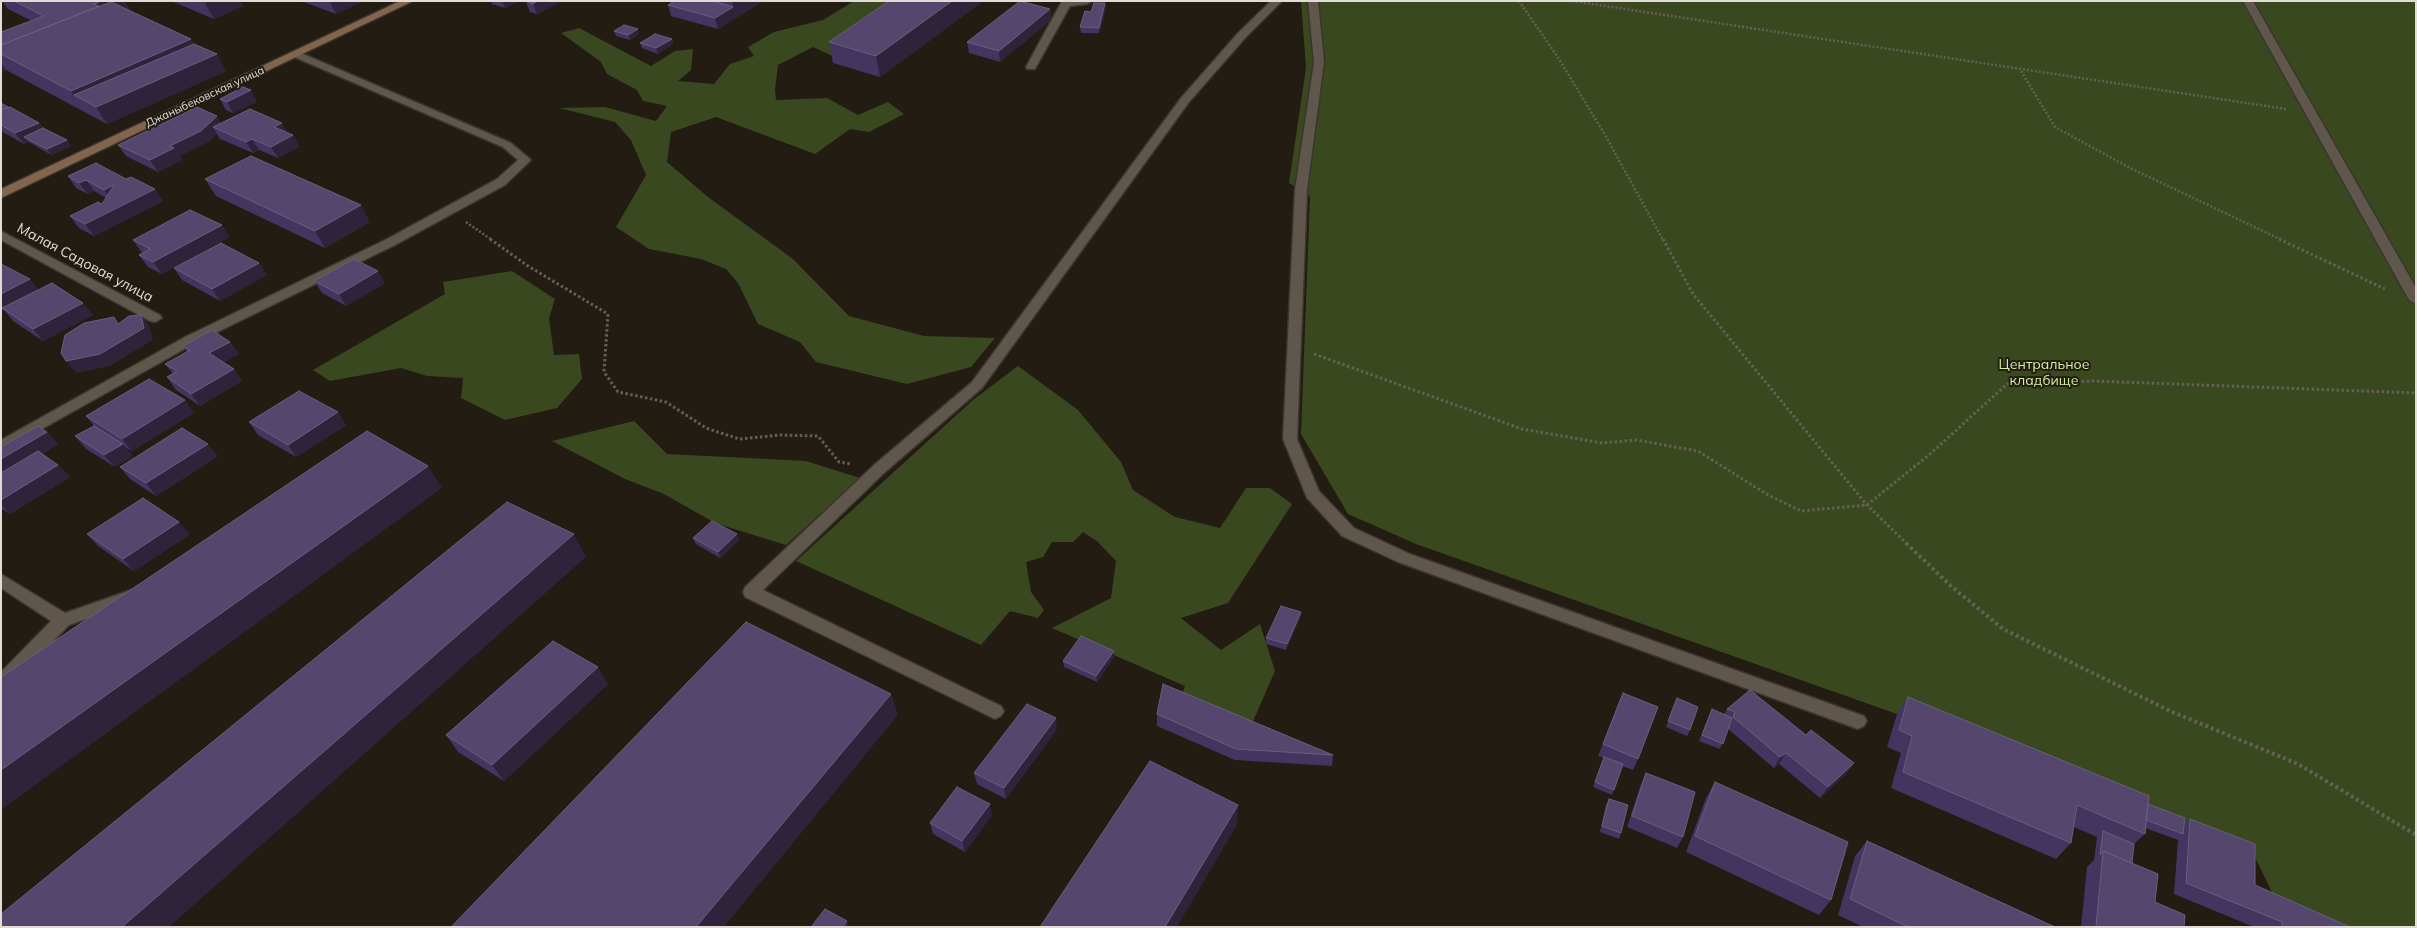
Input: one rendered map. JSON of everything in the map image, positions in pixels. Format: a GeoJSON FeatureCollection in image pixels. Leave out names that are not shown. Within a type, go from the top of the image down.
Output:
{"type":"FeatureCollection","features":[{"type":"Feature","properties":{"kind":"main road","name":"Джаныбековская улица"},"geometry":{"type":"LineString","coordinates":[[1,194],[408,1]]}},
{"type":"Feature","properties":{"kind":"street"},"geometry":{"type":"LineString","coordinates":[[1031,67],[1066,3],[1087,1]]}},
{"type":"Feature","properties":{"kind":"street"},"geometry":{"type":"LineString","coordinates":[[995,711],[751,592],[879,469],[977,385],[1185,100],[1242,35],[1277,1]]}},
{"type":"Feature","properties":{"kind":"street"},"geometry":{"type":"LineString","coordinates":[[1313,1],[1319,62],[1301,190],[1290,439],[1312,494],[1348,532],[1404,558],[1858,721]]}},
{"type":"Feature","properties":{"kind":"street"},"geometry":{"type":"LineString","coordinates":[[2248,1],[2308,113],[2416,300]]}},
{"type":"Feature","properties":{"kind":"street"},"geometry":{"type":"LineString","coordinates":[[1,447],[190,340],[391,242],[450,210],[501,182],[525,160],[507,145],[296,54]]}},
{"type":"Feature","properties":{"kind":"street","name":"Малая Садовая улица"},"geometry":{"type":"LineString","coordinates":[[1,235],[155,318]]}},
{"type":"Feature","properties":{"kind":"street"},"geometry":{"type":"LineString","coordinates":[[1,580],[63,620]]}},
{"type":"Feature","properties":{"kind":"street"},"geometry":{"type":"LineString","coordinates":[[1,684],[63,620],[136,595],[144,590]]}},
{"type":"Feature","properties":{"kind":"path"},"geometry":{"type":"LineString","coordinates":[[1520,1],[1557,56],[1604,133],[1692,294],[1867,505],[1951,586],[2003,629],[2170,711],[2298,764],[2416,835]]}},
{"type":"Feature","properties":{"kind":"path"},"geometry":{"type":"LineString","coordinates":[[1572,1],[2308,113]]}},
{"type":"Feature","properties":{"kind":"path"},"geometry":{"type":"LineString","coordinates":[[2021,70],[2055,128],[2130,168],[2389,291]]}},
{"type":"Feature","properties":{"kind":"path"},"geometry":{"type":"LineString","coordinates":[[450,210],[528,266],[608,314],[604,372],[618,392],[666,402],[706,428],[739,439],[779,435],[818,436],[839,462],[879,469]]}},
{"type":"Feature","properties":{"kind":"path"},"geometry":{"type":"LineString","coordinates":[[1294,353],[1304,351],[1522,429],[1602,443],[1636,440],[1698,451],[1768,495],[1801,511],[1867,505],[1930,454],[2007,384],[2093,381],[2416,393]]}},
{"type":"Feature","properties":{"kind":"green space"},"geometry":{"type":"Polygon","coordinates":[[[854,1],[920,1],[837,58],[813,47],[778,65],[775,90],[776,100],[827,98],[858,115],[888,102],[904,114],[869,132],[850,129],[815,154],[716,117],[671,132],[667,162],[708,197],[793,259],[849,316],[924,336],[995,338],[971,367],[907,384],[816,362],[800,342],[758,324],[738,283],[726,269],[701,259],[649,249],[616,227],[646,175],[631,140],[615,122],[559,108],[605,107],[656,121],[667,106],[643,101],[637,90],[607,74],[601,62],[561,33],[579,28],[651,66],[675,51],[693,49],[691,70],[678,81],[714,84],[730,64],[754,56],[748,47],[774,32],[823,20],[854,1]]]}},
{"type":"Feature","properties":{"kind":"green space","name":"Центральное кладбище"},"geometry":{"type":"Polygon","coordinates":[[[1301,1],[2416,1],[2416,927],[2313,927],[2282,913],[2252,851],[2133,812],[1897,714],[1416,544],[1348,514],[1301,434],[1310,196],[1289,183],[1306,68],[1301,1]]]}},
{"type":"Feature","properties":{"kind":"green space"},"geometry":{"type":"Polygon","coordinates":[[[512,271],[555,299],[549,318],[554,355],[579,354],[582,379],[557,408],[505,420],[461,398],[463,378],[427,376],[401,368],[330,381],[313,370],[445,294],[443,282],[512,271]]]}},
{"type":"Feature","properties":{"kind":"green space"},"geometry":{"type":"Polygon","coordinates":[[[1018,366],[1078,410],[1121,462],[1133,490],[1175,517],[1220,528],[1246,488],[1270,488],[1292,504],[1228,603],[1181,618],[1221,650],[1260,624],[1275,671],[1247,735],[1177,706],[1185,686],[1052,628],[1111,598],[1116,561],[1097,541],[1083,532],[1073,542],[1052,542],[1043,557],[1026,562],[1031,592],[1044,610],[1038,618],[1010,611],[981,645],[796,561],[973,400],[1018,366]]]}},
{"type":"Feature","properties":{"kind":"green space"},"geometry":{"type":"Polygon","coordinates":[[[634,421],[667,454],[806,461],[860,478],[786,545],[715,523],[664,494],[625,479],[552,441],[634,421]]]}},
{"type":"Feature","properties":{"kind":"building"},"geometry":{"type":"Polygon","coordinates":[[[14,1],[101,1],[94,4],[99,6],[1,45],[1,32],[44,16],[14,1]]]}},
{"type":"Feature","properties":{"kind":"building"},"geometry":{"type":"Polygon","coordinates":[[[526,1],[537,1],[533,4],[526,1]]]}},
{"type":"Feature","properties":{"kind":"building"},"geometry":{"type":"Polygon","coordinates":[[[674,1],[713,1],[733,7],[715,18],[668,5],[674,1]]]}},
{"type":"Feature","properties":{"kind":"building"},"geometry":{"type":"Polygon","coordinates":[[[889,1],[952,1],[876,56],[829,42],[889,1]]]}},
{"type":"Feature","properties":{"kind":"building"},"geometry":{"type":"Polygon","coordinates":[[[1020,1],[1050,9],[999,51],[967,42],[1020,1]]]}},
{"type":"Feature","properties":{"kind":"building"},"geometry":{"type":"Polygon","coordinates":[[[111,2],[191,39],[71,91],[1,54],[1,45],[111,2]]]}},
{"type":"Feature","properties":{"kind":"building"},"geometry":{"type":"Polygon","coordinates":[[[1094,3],[1105,3],[1099,28],[1080,27],[1085,11],[1091,12],[1094,3]]]}},
{"type":"Feature","properties":{"kind":"building"},"geometry":{"type":"Polygon","coordinates":[[[624,25],[638,29],[628,35],[614,31],[624,25]]]}},
{"type":"Feature","properties":{"kind":"building"},"geometry":{"type":"Polygon","coordinates":[[[655,34],[672,39],[656,48],[640,43],[655,34]]]}},
{"type":"Feature","properties":{"kind":"building"},"geometry":{"type":"Polygon","coordinates":[[[194,44],[217,54],[96,107],[74,95],[194,44]]]}},
{"type":"Feature","properties":{"kind":"building"},"geometry":{"type":"Polygon","coordinates":[[[243,87],[251,90],[227,102],[220,99],[243,87]]]}},
{"type":"Feature","properties":{"kind":"building"},"geometry":{"type":"Polygon","coordinates":[[[1,103],[8,107],[1,110],[1,103]]]}},
{"type":"Feature","properties":{"kind":"building"},"geometry":{"type":"Polygon","coordinates":[[[10,107],[39,123],[15,133],[1,125],[1,110],[10,107]]]}},
{"type":"Feature","properties":{"kind":"building"},"geometry":{"type":"Polygon","coordinates":[[[197,107],[217,116],[201,131],[170,146],[174,148],[150,160],[118,145],[197,107]]]}},
{"type":"Feature","properties":{"kind":"building"},"geometry":{"type":"Polygon","coordinates":[[[250,109],[282,123],[274,127],[293,135],[271,147],[252,139],[246,142],[213,127],[250,109]]]}},
{"type":"Feature","properties":{"kind":"building"},"geometry":{"type":"Polygon","coordinates":[[[43,128],[67,140],[47,149],[24,137],[43,128]]]}},
{"type":"Feature","properties":{"kind":"building"},"geometry":{"type":"Polygon","coordinates":[[[251,156],[361,205],[315,231],[205,179],[251,156]]]}},
{"type":"Feature","properties":{"kind":"building"},"geometry":{"type":"Polygon","coordinates":[[[96,163],[126,179],[131,177],[155,189],[85,224],[70,216],[98,202],[102,204],[114,185],[104,190],[86,180],[79,183],[68,176],[96,163]]]}},
{"type":"Feature","properties":{"kind":"building"},"geometry":{"type":"Polygon","coordinates":[[[190,210],[222,225],[153,262],[139,255],[150,249],[133,240],[190,210]]]}},
{"type":"Feature","properties":{"kind":"building"},"geometry":{"type":"Polygon","coordinates":[[[221,243],[259,263],[212,289],[174,268],[221,243]]]}},
{"type":"Feature","properties":{"kind":"building"},"geometry":{"type":"Polygon","coordinates":[[[354,259],[378,271],[339,294],[314,281],[354,259]]]}},
{"type":"Feature","properties":{"kind":"building"},"geometry":{"type":"Polygon","coordinates":[[[1,264],[30,279],[1,294],[1,264]]]}},
{"type":"Feature","properties":{"kind":"building"},"geometry":{"type":"Polygon","coordinates":[[[52,283],[83,303],[33,329],[2,308],[52,283]]]}},
{"type":"Feature","properties":{"kind":"building"},"geometry":{"type":"Polygon","coordinates":[[[141,315],[144,328],[100,354],[66,361],[61,353],[65,335],[84,323],[114,317],[118,324],[129,316],[141,315]]]}},
{"type":"Feature","properties":{"kind":"building"},"geometry":{"type":"Polygon","coordinates":[[[212,330],[230,342],[209,353],[234,369],[191,394],[167,377],[177,371],[165,364],[190,350],[183,346],[212,330]]]}},
{"type":"Feature","properties":{"kind":"building"},"geometry":{"type":"Polygon","coordinates":[[[149,379],[185,400],[122,439],[86,416],[149,379]]]}},
{"type":"Feature","properties":{"kind":"building"},"geometry":{"type":"Polygon","coordinates":[[[299,391],[338,412],[288,445],[249,422],[299,391]]]}},
{"type":"Feature","properties":{"kind":"building"},"geometry":{"type":"Polygon","coordinates":[[[38,426],[47,432],[1,459],[1,447],[38,426]]]}},
{"type":"Feature","properties":{"kind":"building"},"geometry":{"type":"Polygon","coordinates":[[[94,426],[123,444],[104,455],[75,436],[94,426]]]}},
{"type":"Feature","properties":{"kind":"building"},"geometry":{"type":"Polygon","coordinates":[[[182,428],[208,444],[146,483],[120,467],[182,428]]]}},
{"type":"Feature","properties":{"kind":"building"},"geometry":{"type":"Polygon","coordinates":[[[367,431],[428,466],[1,770],[1,677],[367,431]]]}},
{"type":"Feature","properties":{"kind":"building"},"geometry":{"type":"Polygon","coordinates":[[[38,451],[58,465],[1,500],[1,473],[38,451]]]}},
{"type":"Feature","properties":{"kind":"building"},"geometry":{"type":"Polygon","coordinates":[[[143,498],[179,522],[123,559],[87,534],[143,498]]]}},
{"type":"Feature","properties":{"kind":"building"},"geometry":{"type":"Polygon","coordinates":[[[507,502],[574,534],[122,927],[1,927],[1,914],[507,502]]]}},
{"type":"Feature","properties":{"kind":"building"},"geometry":{"type":"Polygon","coordinates":[[[712,521],[737,534],[718,552],[693,538],[712,521]]]}},
{"type":"Feature","properties":{"kind":"building"},"geometry":{"type":"Polygon","coordinates":[[[1281,606],[1301,612],[1287,644],[1266,638],[1281,606]]]}},
{"type":"Feature","properties":{"kind":"building"},"geometry":{"type":"Polygon","coordinates":[[[746,622],[891,694],[696,927],[451,927],[746,622]]]}},
{"type":"Feature","properties":{"kind":"building"},"geometry":{"type":"Polygon","coordinates":[[[1081,636],[1114,651],[1096,676],[1063,661],[1081,636]]]}},
{"type":"Feature","properties":{"kind":"building"},"geometry":{"type":"Polygon","coordinates":[[[553,641],[598,667],[492,765],[446,735],[553,641]]]}},
{"type":"Feature","properties":{"kind":"building"},"geometry":{"type":"Polygon","coordinates":[[[1163,684],[1333,755],[1236,749],[1157,714],[1163,684]]]}},
{"type":"Feature","properties":{"kind":"building"},"geometry":{"type":"Polygon","coordinates":[[[1750,690],[1806,735],[1811,730],[1854,763],[1828,787],[1786,753],[1780,757],[1733,717],[1735,712],[1727,709],[1750,690]]]}},
{"type":"Feature","properties":{"kind":"building"},"geometry":{"type":"Polygon","coordinates":[[[1623,693],[1658,707],[1638,759],[1603,744],[1623,693]]]}},
{"type":"Feature","properties":{"kind":"building"},"geometry":{"type":"Polygon","coordinates":[[[1908,697],[2149,796],[2145,834],[2077,805],[2071,843],[1903,772],[1912,736],[1899,730],[1908,697]]]}},
{"type":"Feature","properties":{"kind":"building"},"geometry":{"type":"Polygon","coordinates":[[[1677,698],[1698,707],[1690,730],[1668,721],[1677,698]]]}},
{"type":"Feature","properties":{"kind":"building"},"geometry":{"type":"Polygon","coordinates":[[[1027,704],[1056,718],[1004,788],[974,773],[1027,704]]]}},
{"type":"Feature","properties":{"kind":"building"},"geometry":{"type":"Polygon","coordinates":[[[1712,709],[1732,718],[1723,744],[1702,735],[1712,709]]]}},
{"type":"Feature","properties":{"kind":"building"},"geometry":{"type":"Polygon","coordinates":[[[1604,757],[1623,764],[1614,790],[1595,782],[1604,757]]]}},
{"type":"Feature","properties":{"kind":"building"},"geometry":{"type":"Polygon","coordinates":[[[1150,761],[1238,805],[1165,927],[1040,927],[1150,761]]]}},
{"type":"Feature","properties":{"kind":"building"},"geometry":{"type":"Polygon","coordinates":[[[1646,773],[1695,792],[1683,837],[1632,816],[1646,773]]]}},
{"type":"Feature","properties":{"kind":"building"},"geometry":{"type":"Polygon","coordinates":[[[1715,782],[1848,842],[1831,900],[1695,836],[1715,782]]]}},
{"type":"Feature","properties":{"kind":"building"},"geometry":{"type":"Polygon","coordinates":[[[957,787],[990,804],[962,841],[930,823],[957,787]]]}},
{"type":"Feature","properties":{"kind":"building"},"geometry":{"type":"Polygon","coordinates":[[[1609,799],[1628,805],[1621,833],[1602,826],[1609,799]]]}},
{"type":"Feature","properties":{"kind":"building"},"geometry":{"type":"Polygon","coordinates":[[[2148,804],[2185,818],[2183,834],[2146,820],[2148,804]]]}},
{"type":"Feature","properties":{"kind":"building"},"geometry":{"type":"Polygon","coordinates":[[[2190,819],[2255,844],[2255,885],[2350,927],[2282,927],[2282,922],[2186,883],[2190,819]]]}},
{"type":"Feature","properties":{"kind":"building"},"geometry":{"type":"Polygon","coordinates":[[[2103,831],[2134,844],[2132,863],[2103,851],[2100,855],[2103,831]]]}},
{"type":"Feature","properties":{"kind":"building"},"geometry":{"type":"Polygon","coordinates":[[[1867,841],[2055,927],[1908,927],[1850,899],[1867,841]]]}},
{"type":"Feature","properties":{"kind":"building"},"geometry":{"type":"Polygon","coordinates":[[[2103,851],[2158,874],[2155,902],[2185,915],[2184,927],[2096,927],[2103,851]]]}},
{"type":"Feature","properties":{"kind":"building"},"geometry":{"type":"Polygon","coordinates":[[[825,909],[847,921],[843,927],[811,927],[825,909]]]}}]}
